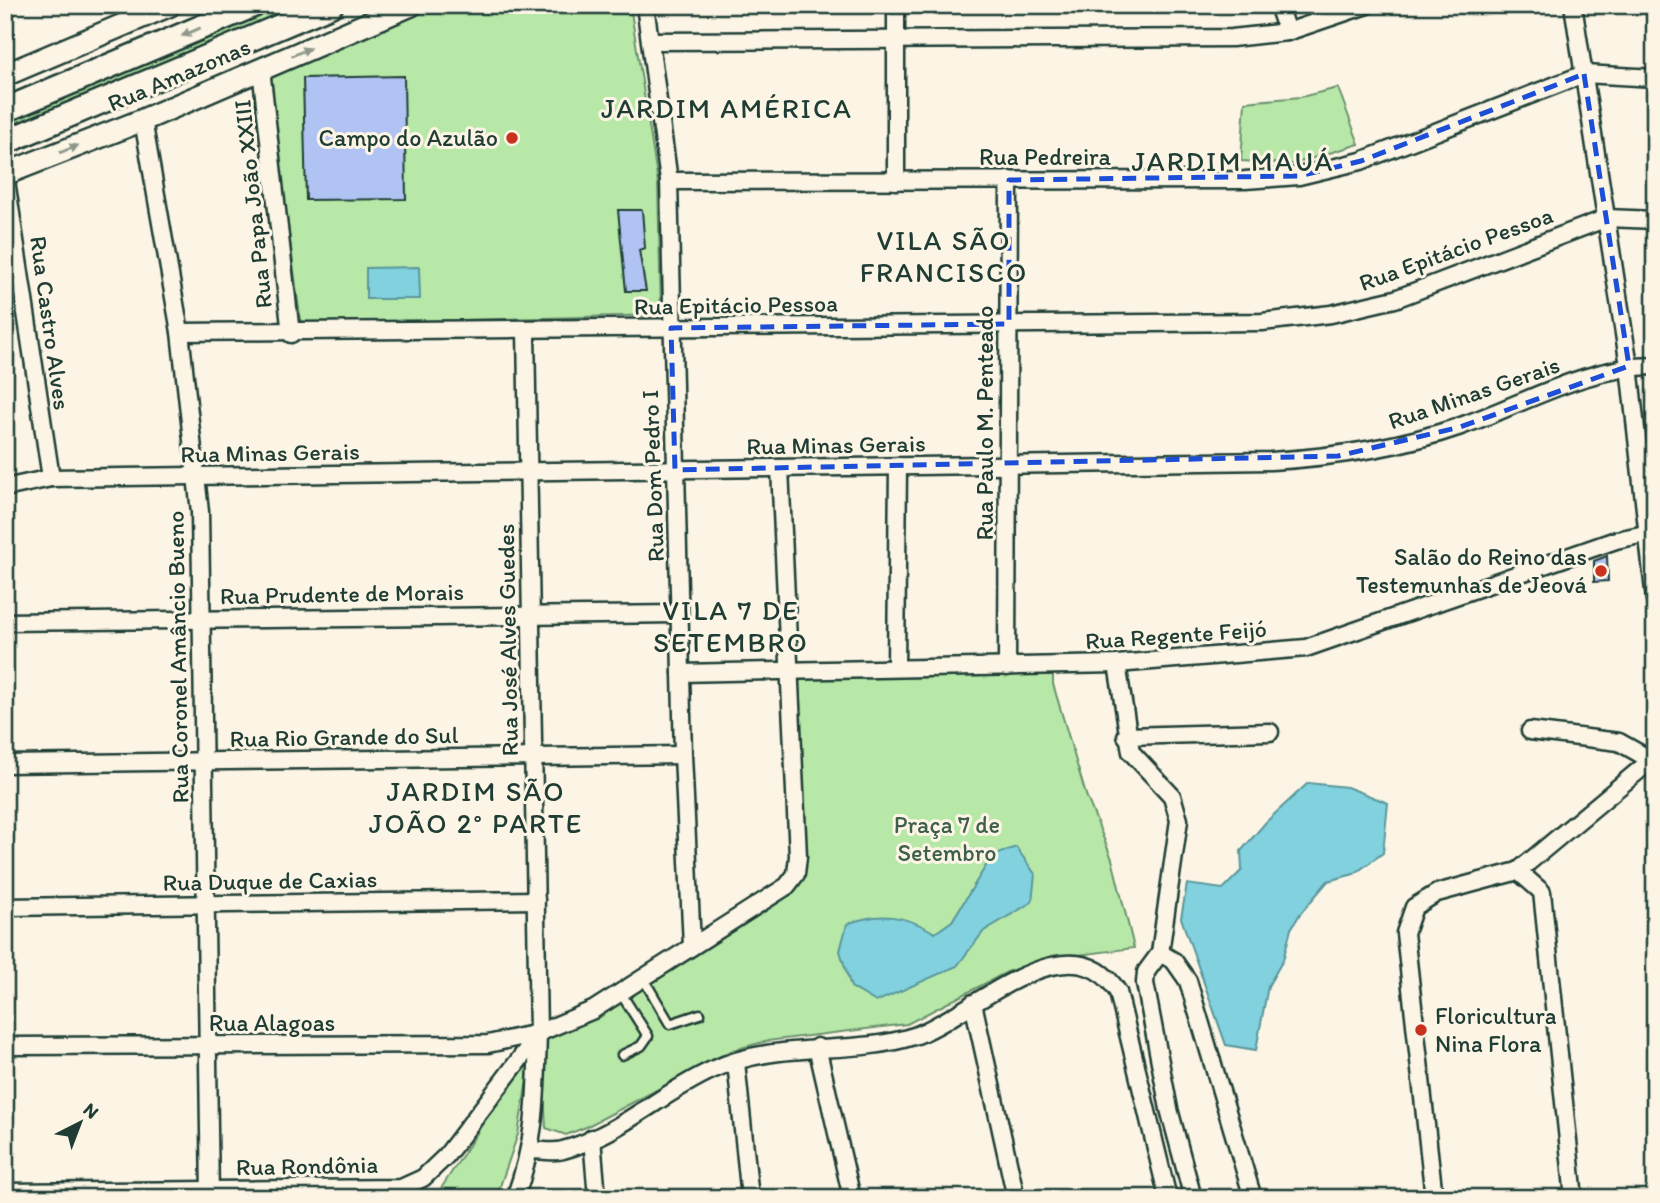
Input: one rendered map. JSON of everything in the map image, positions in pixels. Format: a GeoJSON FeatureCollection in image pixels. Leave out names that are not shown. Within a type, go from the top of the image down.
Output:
{"type":"FeatureCollection","features":[{"type":"Feature","properties":{"kind":"main road"},"geometry":{"type":"LineString","coordinates":[[5,110],[254,5]]}},
{"type":"Feature","properties":{"kind":"main road"},"geometry":{"type":"LineString","coordinates":[[5,142],[331,5]]}},
{"type":"Feature","properties":{"kind":"street"},"geometry":{"type":"LineString","coordinates":[[5,75],[170,5]]}},
{"type":"Feature","properties":{"kind":"street","name":"Rua Amazonas"},"geometry":{"type":"LineString","coordinates":[[5,174],[143,120],[411,5]]}},
{"type":"Feature","properties":{"kind":"street","name":"Rua Dom Pedro I"},"geometry":{"type":"LineString","coordinates":[[645,5],[669,181],[683,755],[692,946]]}},
{"type":"Feature","properties":{"kind":"street"},"geometry":{"type":"LineString","coordinates":[[896,5],[896,180]]}},
{"type":"Feature","properties":{"kind":"street"},"geometry":{"type":"LineString","coordinates":[[1278,5],[1287,32]]}},
{"type":"Feature","properties":{"kind":"street"},"geometry":{"type":"LineString","coordinates":[[651,41],[1231,37],[1287,32],[1367,5]]}},
{"type":"Feature","properties":{"kind":"street"},"geometry":{"type":"LineString","coordinates":[[1573,5],[1629,366],[1651,532],[1655,600]]}},
{"type":"Feature","properties":{"kind":"street","name":"Rua Papa João XXIII"},"geometry":{"type":"LineString","coordinates":[[261,69],[290,334]]}},
{"type":"Feature","properties":{"kind":"street","name":"Rua Pedreira"},"geometry":{"type":"LineString","coordinates":[[669,181],[1245,180],[1299,176],[1361,161],[1584,74],[1655,78]]}},
{"type":"Feature","properties":{"kind":"street","name":"Rua Coronel Amâncio Bueno"},"geometry":{"type":"LineString","coordinates":[[143,120],[180,332],[200,512],[210,1194]]}},
{"type":"Feature","properties":{"kind":"street","name":"Rua Castro Alves"},"geometry":{"type":"LineString","coordinates":[[5,174],[51,478]]}},
{"type":"Feature","properties":{"kind":"street","name":"Rua Paulo M. Penteado"},"geometry":{"type":"LineString","coordinates":[[1007,667],[1009,180]]}},
{"type":"Feature","properties":{"kind":"street","name":"Rua Epitácio Pessoa"},"geometry":{"type":"LineString","coordinates":[[180,332],[290,334],[1262,322],[1331,314],[1395,299],[1607,218],[1655,220]]}},
{"type":"Feature","properties":{"kind":"street","name":"Rua José Alves Guedes"},"geometry":{"type":"LineString","coordinates":[[515,1198],[531,1150],[537,1107],[538,1034],[526,331]]}},
{"type":"Feature","properties":{"kind":"street","name":"Rua Minas Gerais"},"geometry":{"type":"LineString","coordinates":[[5,488],[51,478],[1271,461],[1338,456],[1396,446],[1460,427],[1589,376],[1629,366],[1655,366]]}},
{"type":"Feature","properties":{"kind":"street"},"geometry":{"type":"LineString","coordinates":[[896,668],[898,466]]}},
{"type":"Feature","properties":{"kind":"street"},"geometry":{"type":"LineString","coordinates":[[780,468],[790,670]]}},
{"type":"Feature","properties":{"kind":"street","name":"Rua Regente Feijó"},"geometry":{"type":"LineString","coordinates":[[681,673],[1117,664],[1306,648],[1616,540],[1651,532]]}},
{"type":"Feature","properties":{"kind":"street","name":"Rua Prudente de Morais"},"geometry":{"type":"LineString","coordinates":[[5,622],[679,614]]}},
{"type":"Feature","properties":{"kind":"street"},"geometry":{"type":"LineString","coordinates":[[1117,664],[1126,736],[1131,752],[1172,796],[1179,820],[1160,953],[1150,965],[1144,983],[1169,1109],[1193,1198]]}},
{"type":"Feature","properties":{"kind":"street","name":"Rua Alagoas"},"geometry":{"type":"LineString","coordinates":[[5,1046],[488,1044],[538,1034],[593,1010],[788,886],[796,874],[798,856],[790,670]]}},
{"type":"Feature","properties":{"kind":"street"},"geometry":{"type":"LineString","coordinates":[[1434,1198],[1405,933],[1414,907],[1437,893],[1518,872],[1653,759],[1619,742],[1530,731]]}},
{"type":"Feature","properties":{"kind":"street"},"geometry":{"type":"LineString","coordinates":[[1126,736],[1270,732]]}},
{"type":"Feature","properties":{"kind":"street","name":"Rua Rio Grande do Sul"},"geometry":{"type":"LineString","coordinates":[[5,764],[683,755]]}},
{"type":"Feature","properties":{"kind":"street"},"geometry":{"type":"LineString","coordinates":[[1518,872],[1542,892],[1574,1198]]}},
{"type":"Feature","properties":{"kind":"street","name":"Rua Duque de Caxias"},"geometry":{"type":"LineString","coordinates":[[5,907],[536,900]]}},
{"type":"Feature","properties":{"kind":"street"},"geometry":{"type":"LineString","coordinates":[[1160,953],[1174,961],[1188,981],[1253,1198]]}},
{"type":"Feature","properties":{"kind":"street"},"geometry":{"type":"LineString","coordinates":[[531,1150],[561,1151],[592,1139],[712,1070],[764,1054],[817,1047],[890,1043],[918,1035],[1012,980],[1047,966],[1085,965],[1108,975],[1118,992],[1168,1198]]}},
{"type":"Feature","properties":{"kind":"street"},"geometry":{"type":"LineString","coordinates":[[973,1003],[1017,1198]]}},
{"type":"Feature","properties":{"kind":"street","name":"Rua Rondônia"},"geometry":{"type":"LineString","coordinates":[[5,1192],[210,1194],[401,1188],[423,1178],[446,1156],[538,1034]]}},
{"type":"Feature","properties":{"kind":"street"},"geometry":{"type":"LineString","coordinates":[[817,1047],[852,1198]]}},
{"type":"Feature","properties":{"kind":"street"},"geometry":{"type":"LineString","coordinates":[[736,1062],[750,1198]]}},
{"type":"Feature","properties":{"kind":"street"},"geometry":{"type":"LineString","coordinates":[[592,1139],[597,1198]]}},
{"type":"Feature","properties":{"kind":"lane"},"geometry":{"type":"LineString","coordinates":[[643,978],[670,1024],[700,1014]]}},
{"type":"Feature","properties":{"kind":"lane"},"geometry":{"type":"LineString","coordinates":[[620,992],[648,1036],[641,1046],[622,1055]]}},
{"type":"Feature","properties":{"kind":"highlighted area"},"geometry":{"type":"Polygon","coordinates":[[[1584,74],[1629,366],[1460,427],[1338,456],[675,470],[671,328],[1009,324],[1009,180],[1299,176],[1361,161],[1584,74]]]}},
{"type":"Feature","properties":{"kind":"green space"},"geometry":{"type":"Polygon","coordinates":[[[265,5],[304,5],[5,134],[5,114],[265,5]]]}},
{"type":"Feature","properties":{"kind":"green space"},"geometry":{"type":"Polygon","coordinates":[[[434,5],[630,5],[658,183],[661,315],[301,324],[268,75],[434,5]]]}},
{"type":"Feature","properties":{"kind":"green space"},"geometry":{"type":"Polygon","coordinates":[[[1338,88],[1359,144],[1293,164],[1241,161],[1245,102],[1301,97],[1338,88]]]}},
{"type":"Feature","properties":{"kind":"green space","name":"Praça 7 de Setembro"},"geometry":{"type":"Polygon","coordinates":[[[1053,667],[1053,684],[1086,795],[1112,859],[1134,948],[1046,959],[1007,972],[907,1024],[767,1041],[733,1050],[586,1127],[566,1135],[546,1128],[541,1035],[798,874],[797,674],[1053,667]]]}},
{"type":"Feature","properties":{"kind":"green space"},"geometry":{"type":"Polygon","coordinates":[[[530,1062],[518,1134],[496,1198],[421,1198],[438,1193],[477,1133],[511,1072],[530,1062]]]}},
{"type":"Feature","properties":{"kind":"water"},"geometry":{"type":"Polygon","coordinates":[[[419,267],[420,299],[366,299],[366,268],[419,267]]]}},
{"type":"Feature","properties":{"kind":"water"},"geometry":{"type":"Polygon","coordinates":[[[1308,783],[1347,787],[1388,803],[1383,853],[1354,874],[1328,881],[1300,914],[1291,929],[1283,960],[1268,986],[1256,1050],[1226,1045],[1181,918],[1187,884],[1223,889],[1242,870],[1241,851],[1266,822],[1308,783]]]}},
{"type":"Feature","properties":{"kind":"water"},"geometry":{"type":"Polygon","coordinates":[[[1016,847],[1035,874],[1032,902],[984,931],[957,966],[876,1002],[851,987],[840,951],[847,924],[870,917],[892,917],[914,922],[935,933],[952,921],[992,856],[1016,847]]]}},
{"type":"Feature","properties":{"kind":"building"},"geometry":{"type":"Polygon","coordinates":[[[404,76],[406,199],[306,200],[303,78],[404,76]]]}},
{"type":"Feature","properties":{"kind":"building"},"geometry":{"type":"Polygon","coordinates":[[[618,210],[642,210],[645,248],[639,250],[646,291],[626,291],[618,210]]]}},
{"type":"Feature","properties":{"kind":"building","name":"Salão do Reino das Testemunhas de Jeová"},"geometry":{"type":"Polygon","coordinates":[[[1607,556],[1608,581],[1594,582],[1594,561],[1607,556]]]}},
{"type":"Feature","properties":{"kind":"place","name":"Campo do Azulão"},"geometry":{"type":"Point","coordinates":[512,138]}},
{"type":"Feature","properties":{"kind":"place","name":"Salão do Reino das Testemunhas de Jeová"},"geometry":{"type":"Point","coordinates":[1601,571]}},
{"type":"Feature","properties":{"kind":"place","name":"Floricultura Nina Flora"},"geometry":{"type":"Point","coordinates":[1421,1030]}},
{"type":"Feature","properties":{"kind":"district","name":"JARDIM AMÉRICA"},"geometry":{"type":"Point","coordinates":[727,108]}},
{"type":"Feature","properties":{"kind":"district","name":"JARDIM MAUÁ"},"geometry":{"type":"Point","coordinates":[1233,161]}},
{"type":"Feature","properties":{"kind":"district","name":"VILA SÃO FRANCISCO"},"geometry":{"type":"Point","coordinates":[944,256]}},
{"type":"Feature","properties":{"kind":"district","name":"VILA 7 DE SETEMBRO"},"geometry":{"type":"Point","coordinates":[731,626]}},
{"type":"Feature","properties":{"kind":"district","name":"JARDIM SÃO JOÃO 2° PARTE"},"geometry":{"type":"Point","coordinates":[476,807]}}]}
